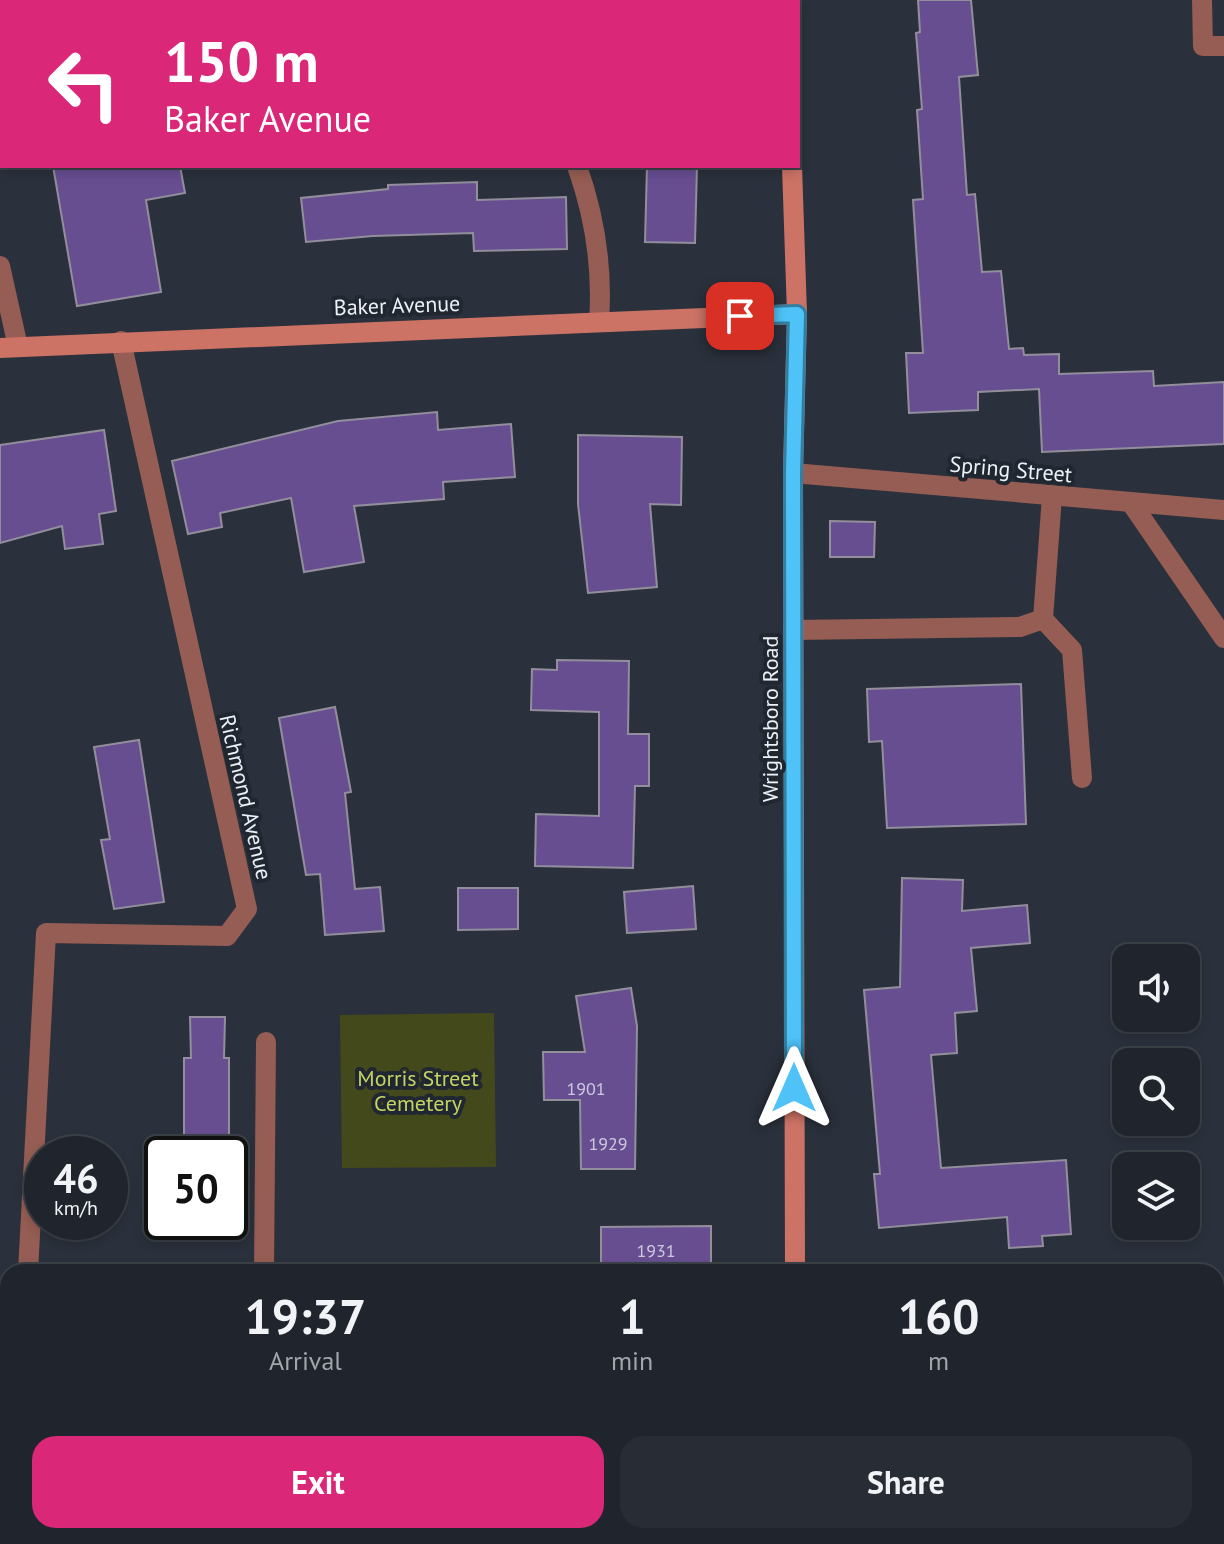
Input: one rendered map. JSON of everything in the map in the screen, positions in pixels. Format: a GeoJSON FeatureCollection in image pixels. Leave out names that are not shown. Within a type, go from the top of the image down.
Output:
{"type":"FeatureCollection","features":[{"type":"Feature","properties":{"kind":"main road","name":"Wrightsboro Road"},"geometry":{"type":"LineString","coordinates":[[792,168],[797,314],[793,473],[795,1264]]}},
{"type":"Feature","properties":{"kind":"main road","name":"Baker Avenue"},"geometry":{"type":"LineString","coordinates":[[9,347],[797,314]]}},
{"type":"Feature","properties":{"kind":"street"},"geometry":{"type":"LineString","coordinates":[[1202,0],[1203,46],[1224,46]]}},
{"type":"Feature","properties":{"kind":"street"},"geometry":{"type":"LineString","coordinates":[[578,168],[591,207],[602,280],[599,321]]}},
{"type":"Feature","properties":{"kind":"street"},"geometry":{"type":"LineString","coordinates":[[0,266],[9,347]]}},
{"type":"Feature","properties":{"kind":"street","name":"Richmond Avenue"},"geometry":{"type":"LineString","coordinates":[[28,1264],[46,933],[227,936],[247,909],[121,341]]}},
{"type":"Feature","properties":{"kind":"street","name":"Spring Street"},"geometry":{"type":"LineString","coordinates":[[793,473],[1224,510]]}},
{"type":"Feature","properties":{"kind":"street"},"geometry":{"type":"LineString","coordinates":[[1052,496],[1043,619],[1072,650],[1082,778]]}},
{"type":"Feature","properties":{"kind":"street"},"geometry":{"type":"LineString","coordinates":[[1132,504],[1224,638]]}},
{"type":"Feature","properties":{"kind":"street"},"geometry":{"type":"LineString","coordinates":[[793,630],[1020,627],[1043,619]]}},
{"type":"Feature","properties":{"kind":"street"},"geometry":{"type":"LineString","coordinates":[[264,1264],[266,1042]]}},
{"type":"Feature","properties":{"kind":"green space","name":"Morris Street Cemetery"},"geometry":{"type":"Polygon","coordinates":[[[494,1013],[496,1167],[342,1168],[340,1015],[494,1013]]]}},
{"type":"Feature","properties":{"kind":"building"},"geometry":{"type":"Polygon","coordinates":[[[918,0],[971,0],[978,75],[959,77],[967,195],[975,194],[982,272],[1001,271],[1009,349],[1023,348],[1024,355],[1059,354],[1059,374],[1153,371],[1154,386],[1224,382],[1224,444],[1042,452],[1039,389],[978,392],[978,410],[909,413],[906,353],[923,353],[913,200],[923,199],[917,110],[922,109],[916,33],[920,32],[918,0]]]}},
{"type":"Feature","properties":{"kind":"building"},"geometry":{"type":"Polygon","coordinates":[[[53,168],[180,168],[185,193],[146,200],[161,292],[77,306],[53,168]]]}},
{"type":"Feature","properties":{"kind":"building"},"geometry":{"type":"Polygon","coordinates":[[[647,168],[697,168],[695,243],[645,242],[647,168]]]}},
{"type":"Feature","properties":{"kind":"building"},"geometry":{"type":"Polygon","coordinates":[[[477,182],[477,200],[566,197],[567,249],[474,251],[473,233],[306,242],[301,198],[388,189],[388,185],[477,182]]]}},
{"type":"Feature","properties":{"kind":"building"},"geometry":{"type":"Polygon","coordinates":[[[437,412],[438,430],[511,424],[515,477],[443,482],[444,499],[354,506],[364,562],[304,572],[291,498],[220,513],[222,527],[188,534],[172,461],[338,421],[437,412]]]}},
{"type":"Feature","properties":{"kind":"building"},"geometry":{"type":"Polygon","coordinates":[[[104,430],[116,511],[99,514],[103,544],[65,549],[62,526],[0,543],[0,445],[104,430]]]}},
{"type":"Feature","properties":{"kind":"building"},"geometry":{"type":"Polygon","coordinates":[[[578,435],[682,437],[681,505],[650,504],[657,587],[588,593],[578,504],[578,435]]]}},
{"type":"Feature","properties":{"kind":"building"},"geometry":{"type":"Polygon","coordinates":[[[830,521],[875,522],[874,557],[830,557],[830,521]]]}},
{"type":"Feature","properties":{"kind":"building"},"geometry":{"type":"Polygon","coordinates":[[[557,660],[629,661],[628,734],[649,734],[649,786],[635,786],[633,868],[535,866],[536,814],[599,816],[599,712],[531,710],[532,669],[557,670],[557,660]]]}},
{"type":"Feature","properties":{"kind":"building"},"geometry":{"type":"Polygon","coordinates":[[[1021,684],[1026,824],[887,828],[882,741],[869,742],[867,689],[1021,684]]]}},
{"type":"Feature","properties":{"kind":"building"},"geometry":{"type":"Polygon","coordinates":[[[335,707],[351,792],[345,793],[355,889],[380,887],[384,931],[325,935],[320,874],[306,875],[279,718],[335,707]]]}},
{"type":"Feature","properties":{"kind":"building"},"geometry":{"type":"Polygon","coordinates":[[[139,740],[164,902],[114,909],[101,840],[110,839],[94,747],[139,740]]]}},
{"type":"Feature","properties":{"kind":"building"},"geometry":{"type":"Polygon","coordinates":[[[902,878],[963,880],[962,911],[1027,905],[1030,943],[971,948],[977,1011],[955,1013],[957,1053],[931,1055],[941,1168],[1066,1160],[1071,1234],[1042,1236],[1043,1246],[1009,1248],[1007,1217],[879,1228],[874,1174],[880,1174],[864,990],[900,987],[902,878]]]}},
{"type":"Feature","properties":{"kind":"building"},"geometry":{"type":"Polygon","coordinates":[[[693,886],[696,929],[627,933],[624,892],[693,886]]]}},
{"type":"Feature","properties":{"kind":"building"},"geometry":{"type":"Polygon","coordinates":[[[458,888],[518,888],[518,929],[458,930],[458,888]]]}},
{"type":"Feature","properties":{"kind":"building"},"geometry":{"type":"Polygon","coordinates":[[[631,988],[637,1026],[635,1169],[581,1169],[580,1100],[544,1100],[543,1052],[585,1052],[576,996],[631,988]]]}},
{"type":"Feature","properties":{"kind":"building"},"geometry":{"type":"Polygon","coordinates":[[[190,1017],[225,1017],[224,1058],[229,1058],[229,1136],[184,1136],[184,1058],[191,1058],[190,1017]]]}},
{"type":"Feature","properties":{"kind":"building"},"geometry":{"type":"Polygon","coordinates":[[[711,1226],[711,1264],[601,1264],[601,1227],[711,1226]]]}},
{"type":"Feature","properties":{"kind":"route"},"geometry":{"type":"LineString","coordinates":[[740,316],[797,314],[793,473],[794,1088]]}}]}
